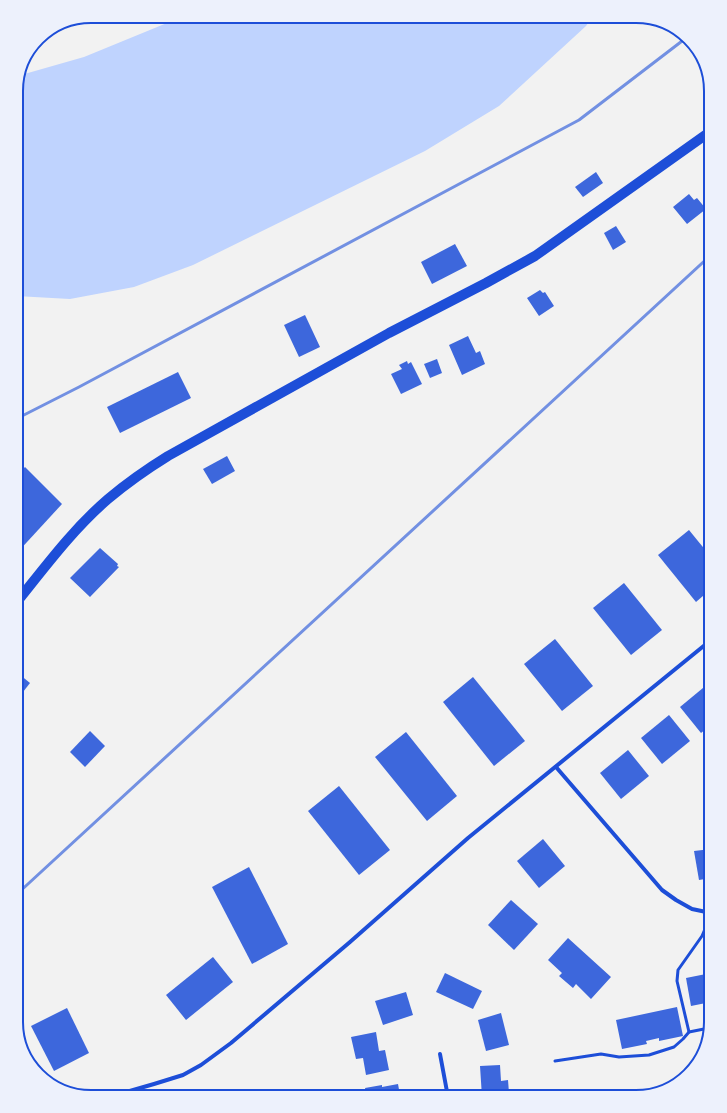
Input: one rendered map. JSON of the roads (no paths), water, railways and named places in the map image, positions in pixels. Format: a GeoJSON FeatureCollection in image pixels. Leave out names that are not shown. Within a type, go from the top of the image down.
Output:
{"type":"FeatureCollection","features":[{"type":"Feature","properties":{"kind":"main road"},"geometry":{"type":"LineString","coordinates":[[23,594],[80,526],[106,500],[140,473],[389,333],[535,256],[704,136]]}},
{"type":"Feature","properties":{"kind":"street"},"geometry":{"type":"LineString","coordinates":[[133,1090],[183,1075],[201,1065],[231,1043],[344,947],[468,838],[704,646]]}},
{"type":"Feature","properties":{"kind":"street"},"geometry":{"type":"LineString","coordinates":[[556,767],[662,890],[692,909],[704,912]]}},
{"type":"Feature","properties":{"kind":"street"},"geometry":{"type":"LineString","coordinates":[[440,1054],[447,1090]]}},
{"type":"Feature","properties":{"kind":"lane"},"geometry":{"type":"LineString","coordinates":[[688,1032],[677,981],[678,970],[704,931]]}},
{"type":"Feature","properties":{"kind":"lane"},"geometry":{"type":"LineString","coordinates":[[555,1061],[600,1054],[619,1057],[649,1055],[674,1046],[683,1039],[688,1032],[703,1029]]}},
{"type":"Feature","properties":{"kind":"water"},"geometry":{"type":"Polygon","coordinates":[[[167,23],[588,23],[499,106],[425,151],[193,265],[134,287],[70,299],[23,296],[23,87],[25,74],[84,57],[167,23]]]}},
{"type":"Feature","properties":{"kind":"railway"},"geometry":{"type":"LineString","coordinates":[[23,415],[579,120],[682,41]]}},
{"type":"Feature","properties":{"kind":"railway"},"geometry":{"type":"LineString","coordinates":[[23,889],[704,261]]}}]}
